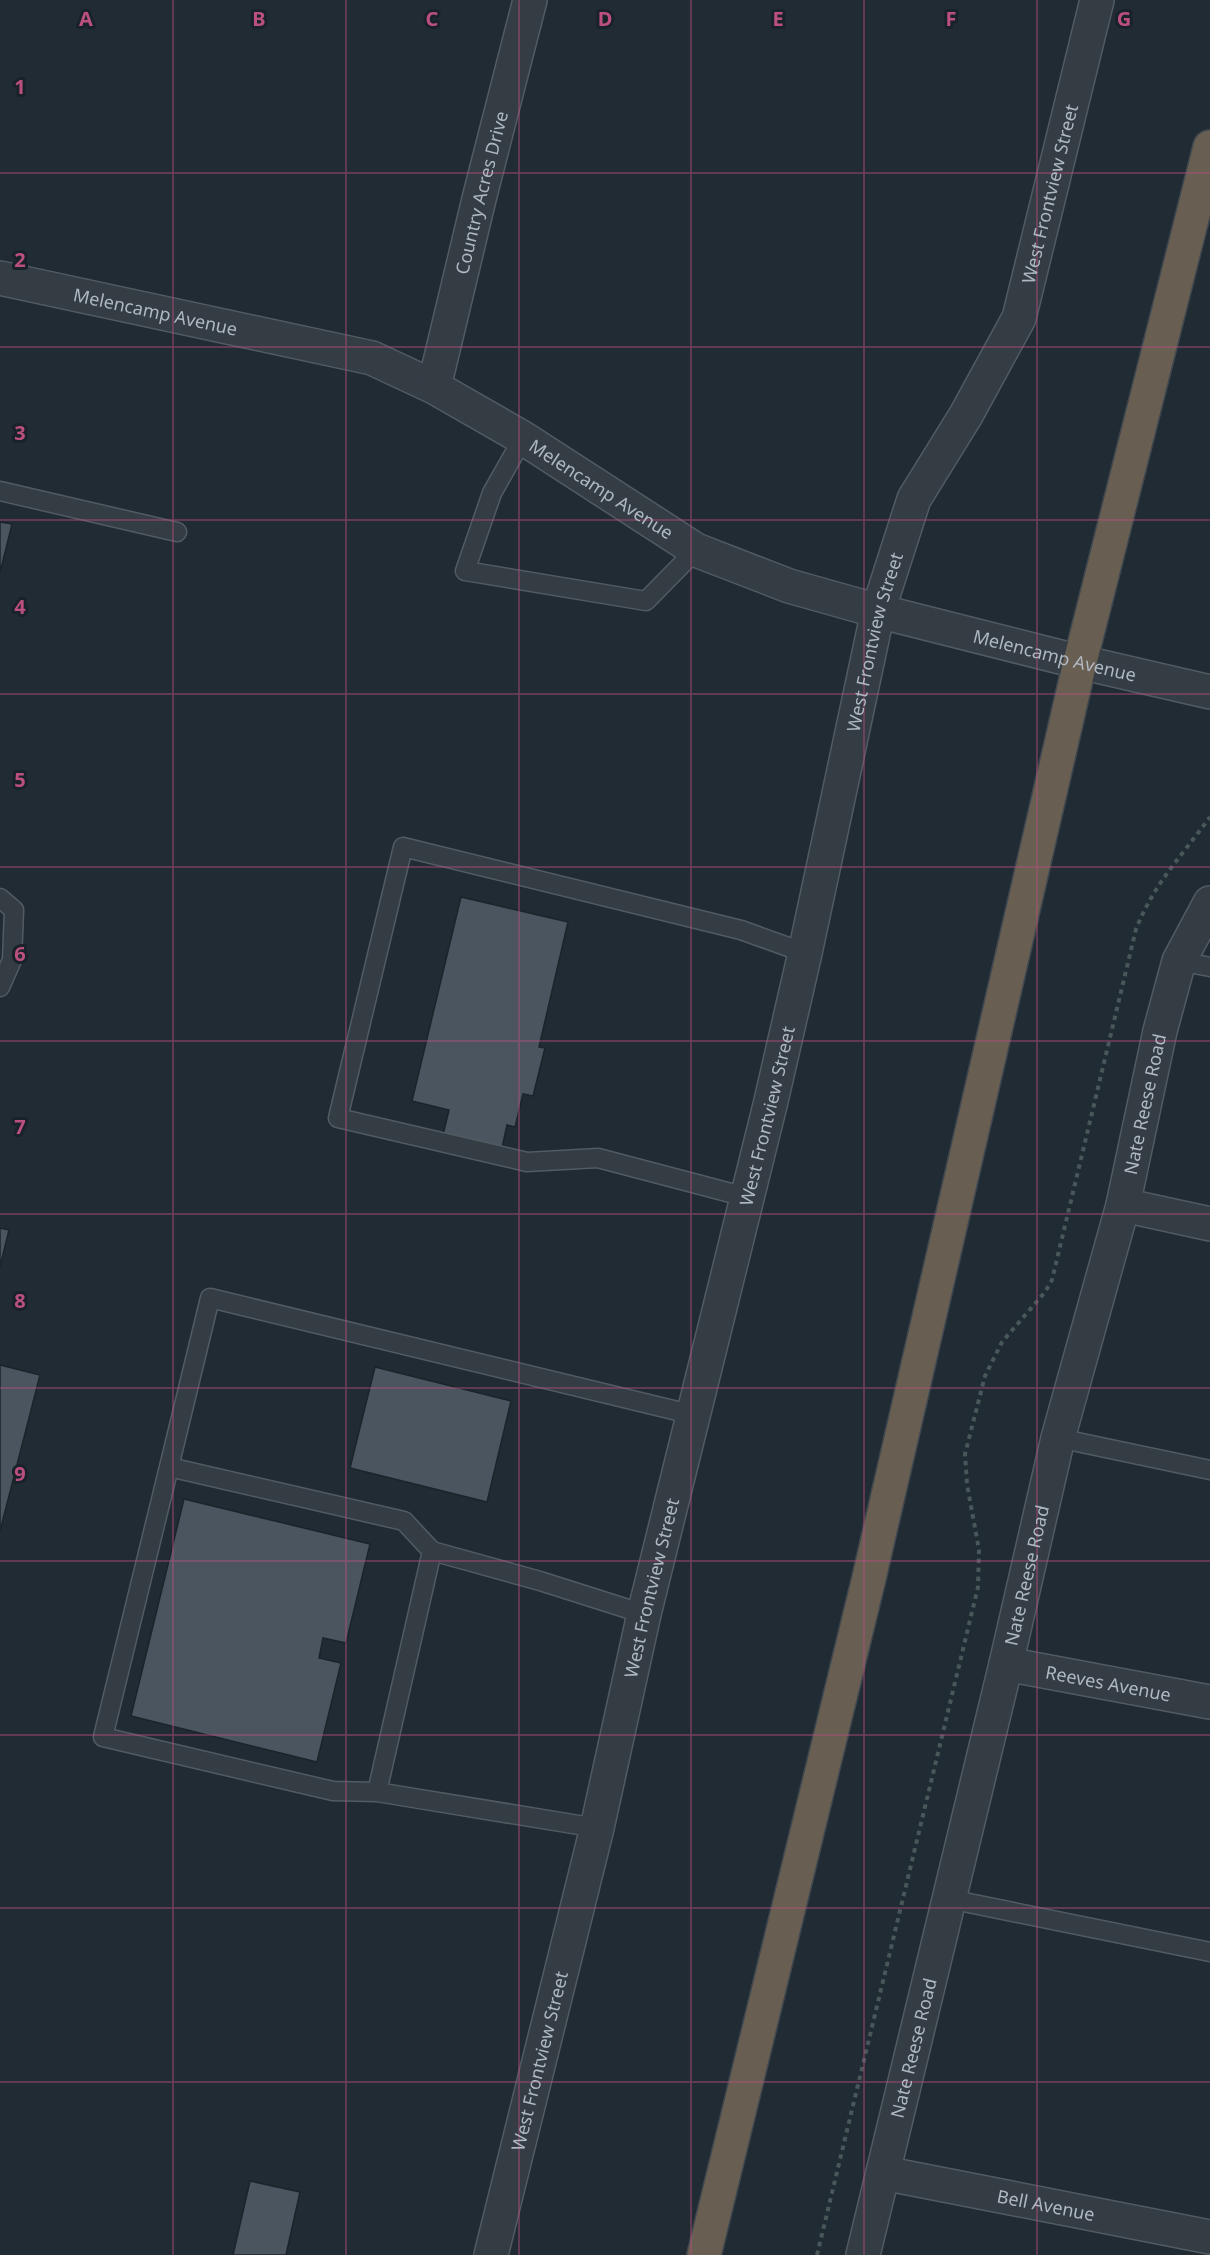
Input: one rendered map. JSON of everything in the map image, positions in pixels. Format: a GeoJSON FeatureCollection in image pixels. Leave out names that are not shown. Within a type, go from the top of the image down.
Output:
{"type":"FeatureCollection","features":[{"type":"Feature","properties":{"kind":"highway"},"geometry":{"type":"LineString","coordinates":[[704,2255],[868,1578],[1080,662],[1210,147]]}},
{"type":"Feature","properties":{"kind":"street","name":"Country Acres Drive"},"geometry":{"type":"LineString","coordinates":[[434,387],[478,199],[530,0]]}},
{"type":"Feature","properties":{"kind":"street","name":"West Frontview Street"},"geometry":{"type":"LineString","coordinates":[[491,2255],[597,1828],[644,1614],[805,953],[878,611],[914,499],[966,414],[1019,318],[1097,0]]}},
{"type":"Feature","properties":{"kind":"street","name":"Melencamp Avenue"},"geometry":{"type":"LineString","coordinates":[[0,278],[372,358],[434,387],[523,438],[696,549],[789,586],[878,611],[1210,692]]}},
{"type":"Feature","properties":{"kind":"street","name":"Nate Reese Road"},"geometry":{"type":"LineString","coordinates":[[863,2255],[1006,1664],[1058,1438],[1123,1205],[1160,1031],[1195,964],[1210,903]]}},
{"type":"Feature","properties":{"kind":"street"},"geometry":{"type":"LineString","coordinates":[[1123,1205],[1210,1224]]}},
{"type":"Feature","properties":{"kind":"street","name":"Reeves Avenue"},"geometry":{"type":"LineString","coordinates":[[1006,1664],[1210,1702]]}},
{"type":"Feature","properties":{"kind":"street","name":"Bell Avenue"},"geometry":{"type":"LineString","coordinates":[[883,2173],[1210,2237]]}},
{"type":"Feature","properties":{"kind":"lane"},"geometry":{"type":"LineString","coordinates":[[523,438],[492,493],[465,571],[646,601],[696,549]]}},
{"type":"Feature","properties":{"kind":"lane"},"geometry":{"type":"LineString","coordinates":[[0,491],[177,532]]}},
{"type":"Feature","properties":{"kind":"lane"},"geometry":{"type":"LineString","coordinates":[[746,1197],[598,1158],[527,1162],[338,1118],[403,847],[741,930],[805,953]]}},
{"type":"Feature","properties":{"kind":"lane"},"geometry":{"type":"LineString","coordinates":[[0,898],[14,910],[12,960],[0,987]]}},
{"type":"Feature","properties":{"kind":"lane"},"geometry":{"type":"LineString","coordinates":[[597,1828],[377,1792],[333,1791],[103,1737],[210,1298],[694,1415]]}},
{"type":"Feature","properties":{"kind":"lane"},"geometry":{"type":"LineString","coordinates":[[1058,1438],[1210,1470]]}},
{"type":"Feature","properties":{"kind":"lane"},"geometry":{"type":"LineString","coordinates":[[168,1467],[404,1521],[432,1551],[540,1581],[644,1614]]}},
{"type":"Feature","properties":{"kind":"lane"},"geometry":{"type":"LineString","coordinates":[[377,1792],[432,1551]]}},
{"type":"Feature","properties":{"kind":"lane"},"geometry":{"type":"LineString","coordinates":[[949,1899],[1210,1952]]}},
{"type":"Feature","properties":{"kind":"path"},"geometry":{"type":"LineString","coordinates":[[817,2255],[978,1587],[979,1550],[968,1492],[964,1454],[985,1376],[1002,1342],[1045,1292],[1052,1280],[1140,918],[1162,878],[1210,817]]}},
{"type":"Feature","properties":{"kind":"building"},"geometry":{"type":"Polygon","coordinates":[[[0,522],[12,524],[0,573],[0,522]]]}},
{"type":"Feature","properties":{"kind":"building"},"geometry":{"type":"Polygon","coordinates":[[[461,897],[568,922],[539,1047],[545,1048],[533,1096],[523,1094],[515,1127],[507,1125],[502,1148],[443,1135],[449,1110],[412,1101],[461,897]]]}},
{"type":"Feature","properties":{"kind":"building"},"geometry":{"type":"Polygon","coordinates":[[[0,1228],[9,1230],[0,1267],[0,1228]]]}},
{"type":"Feature","properties":{"kind":"building"},"geometry":{"type":"Polygon","coordinates":[[[0,1365],[40,1375],[0,1531],[0,1365]]]}},
{"type":"Feature","properties":{"kind":"building"},"geometry":{"type":"Polygon","coordinates":[[[375,1367],[511,1401],[487,1502],[350,1468],[375,1367]]]}},
{"type":"Feature","properties":{"kind":"building"},"geometry":{"type":"Polygon","coordinates":[[[184,1499],[370,1544],[346,1643],[323,1638],[319,1658],[341,1663],[317,1762],[131,1716],[184,1499]]]}},
{"type":"Feature","properties":{"kind":"building"},"geometry":{"type":"Polygon","coordinates":[[[250,2181],[300,2192],[286,2255],[233,2255],[250,2181]]]}}]}
